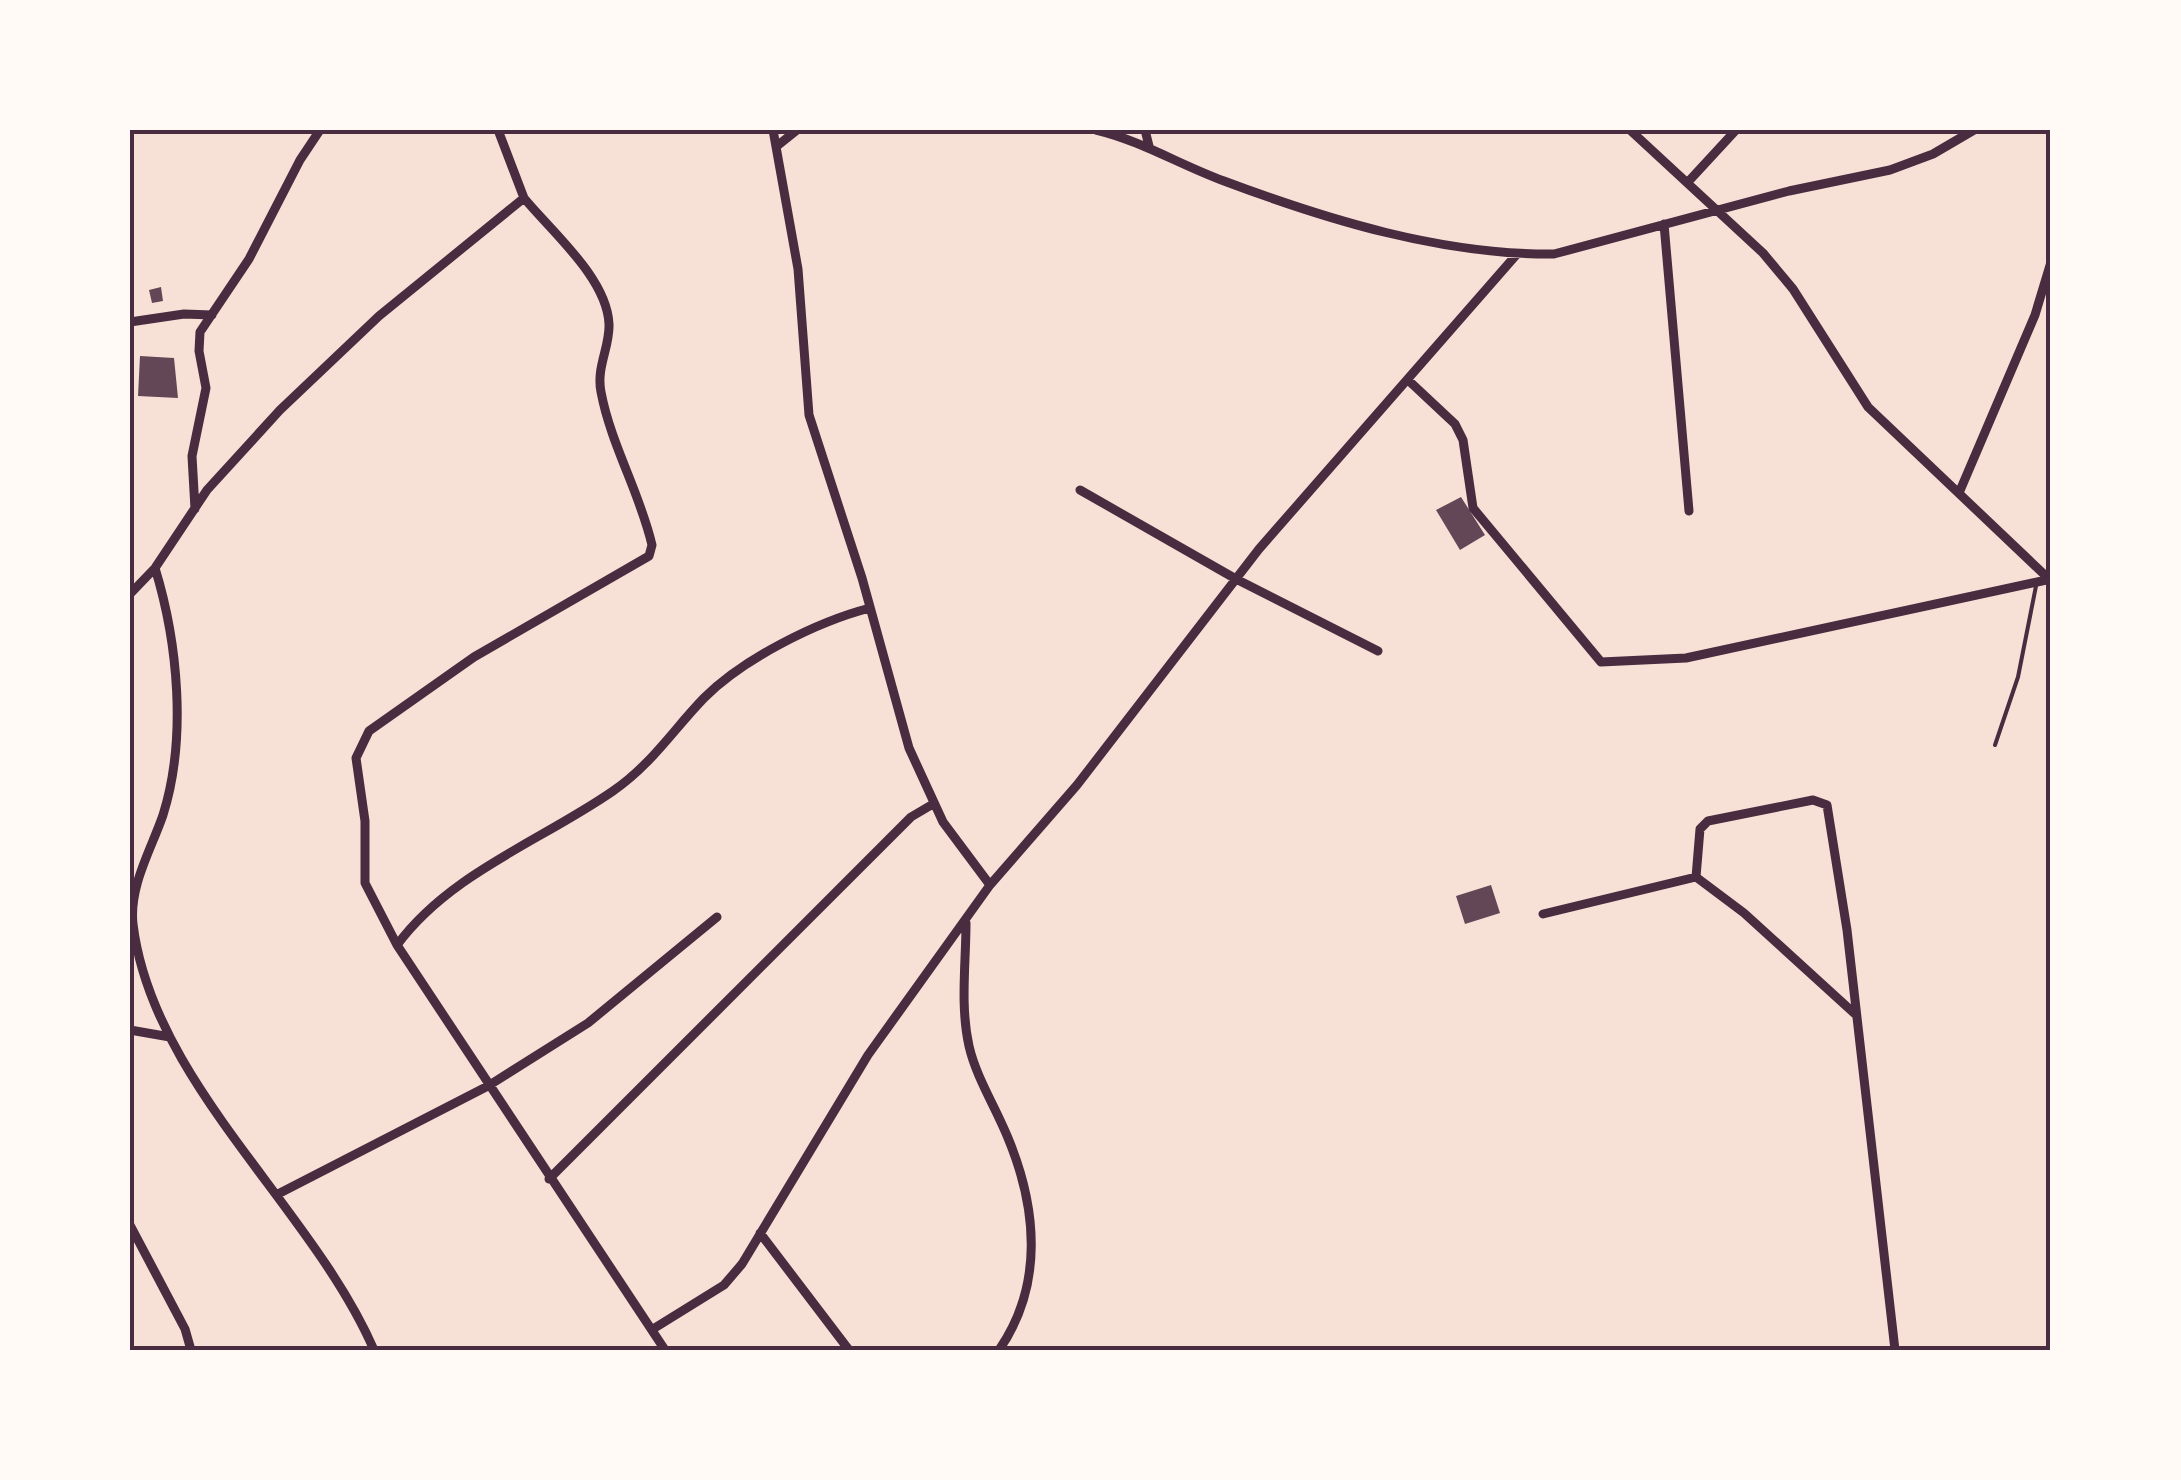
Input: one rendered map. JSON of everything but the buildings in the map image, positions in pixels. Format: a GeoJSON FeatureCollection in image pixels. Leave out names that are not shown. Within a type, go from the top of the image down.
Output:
{"type":"FeatureCollection","features":[{"type":"Feature","properties":{"kind":"street"},"geometry":{"type":"LineString","coordinates":[[195,509],[192,456],[206,388],[198,351],[200,332],[320,130]]}},
{"type":"Feature","properties":{"kind":"street"},"geometry":{"type":"LineString","coordinates":[[498,130],[524,198],[591,279],[600,296],[609,324],[600,364],[601,392],[652,545],[648,556],[474,657],[369,732],[356,758],[365,821],[365,883],[397,945],[666,1350]]}},
{"type":"Feature","properties":{"kind":"street"},"geometry":{"type":"LineString","coordinates":[[773,130],[798,269],[809,415],[870,608],[889,687],[933,804],[954,841],[990,886]]}},
{"type":"Feature","properties":{"kind":"street"},"geometry":{"type":"LineString","coordinates":[[777,146],[797,130]]}},
{"type":"Feature","properties":{"kind":"street"},"geometry":{"type":"LineString","coordinates":[[1096,130],[1149,146],[1220,180],[1272,198],[1471,251],[1517,254],[1554,254],[1912,163],[1974,130]]}},
{"type":"Feature","properties":{"kind":"street"},"geometry":{"type":"LineString","coordinates":[[1145,130],[1149,146]]}},
{"type":"Feature","properties":{"kind":"street"},"geometry":{"type":"LineString","coordinates":[[1630,130],[1763,253],[1793,289],[1868,407],[2050,579]]}},
{"type":"Feature","properties":{"kind":"street"},"geometry":{"type":"LineString","coordinates":[[1688,182],[1736,130]]}},
{"type":"Feature","properties":{"kind":"street"},"geometry":{"type":"LineString","coordinates":[[130,594],[156,568],[195,509],[240,453],[325,365],[524,198]]}},
{"type":"Feature","properties":{"kind":"street"},"geometry":{"type":"LineString","coordinates":[[1664,224],[1689,511]]}},
{"type":"Feature","properties":{"kind":"street"},"geometry":{"type":"LineString","coordinates":[[653,1329],[724,1285],[760,1234],[868,1055],[990,886],[1077,785],[1236,580],[1517,254]]}},
{"type":"Feature","properties":{"kind":"street"},"geometry":{"type":"LineString","coordinates":[[1959,493],[2006,373],[2035,315],[2051,262]]}},
{"type":"Feature","properties":{"kind":"street"},"geometry":{"type":"LineString","coordinates":[[130,322],[184,314],[212,315]]}},
{"type":"Feature","properties":{"kind":"street"},"geometry":{"type":"LineString","coordinates":[[1408,380],[1455,424],[1463,440],[1472,508],[1601,662],[1686,658],[2050,579]]}},
{"type":"Feature","properties":{"kind":"street"},"geometry":{"type":"LineString","coordinates":[[1080,490],[1236,580],[1378,651]]}},
{"type":"Feature","properties":{"kind":"street"},"geometry":{"type":"LineString","coordinates":[[156,568],[170,636],[176,750],[164,812],[136,888],[133,921],[148,988],[170,1037],[339,1282],[374,1350]]}},
{"type":"Feature","properties":{"kind":"street"},"geometry":{"type":"LineString","coordinates":[[397,945],[428,908],[613,792],[646,766],[736,668],[870,608]]}},
{"type":"Feature","properties":{"kind":"street"},"geometry":{"type":"LineString","coordinates":[[1696,877],[1700,829],[1708,821],[1813,800],[1827,806],[1896,1350]]}},
{"type":"Feature","properties":{"kind":"street"},"geometry":{"type":"LineString","coordinates":[[549,1178],[911,817],[933,804]]}},
{"type":"Feature","properties":{"kind":"street"},"geometry":{"type":"LineString","coordinates":[[1543,914],[1696,877]]}},
{"type":"Feature","properties":{"kind":"street"},"geometry":{"type":"LineString","coordinates":[[1696,877],[1744,913],[1855,1014]]}},
{"type":"Feature","properties":{"kind":"street"},"geometry":{"type":"LineString","coordinates":[[278,1194],[488,1086],[588,1023],[717,918]]}},
{"type":"Feature","properties":{"kind":"street"},"geometry":{"type":"LineString","coordinates":[[966,923],[964,1021],[970,1050],[1025,1184],[1032,1223],[1030,1274],[1023,1306],[999,1350]]}},
{"type":"Feature","properties":{"kind":"street"},"geometry":{"type":"LineString","coordinates":[[130,1030],[170,1037]]}},
{"type":"Feature","properties":{"kind":"street"},"geometry":{"type":"LineString","coordinates":[[130,1225],[185,1330],[191,1350]]}},
{"type":"Feature","properties":{"kind":"street"},"geometry":{"type":"LineString","coordinates":[[760,1234],[849,1350]]}},
{"type":"Feature","properties":{"kind":"lane"},"geometry":{"type":"LineString","coordinates":[[1995,745],[2018,677],[2037,582]]}}]}
